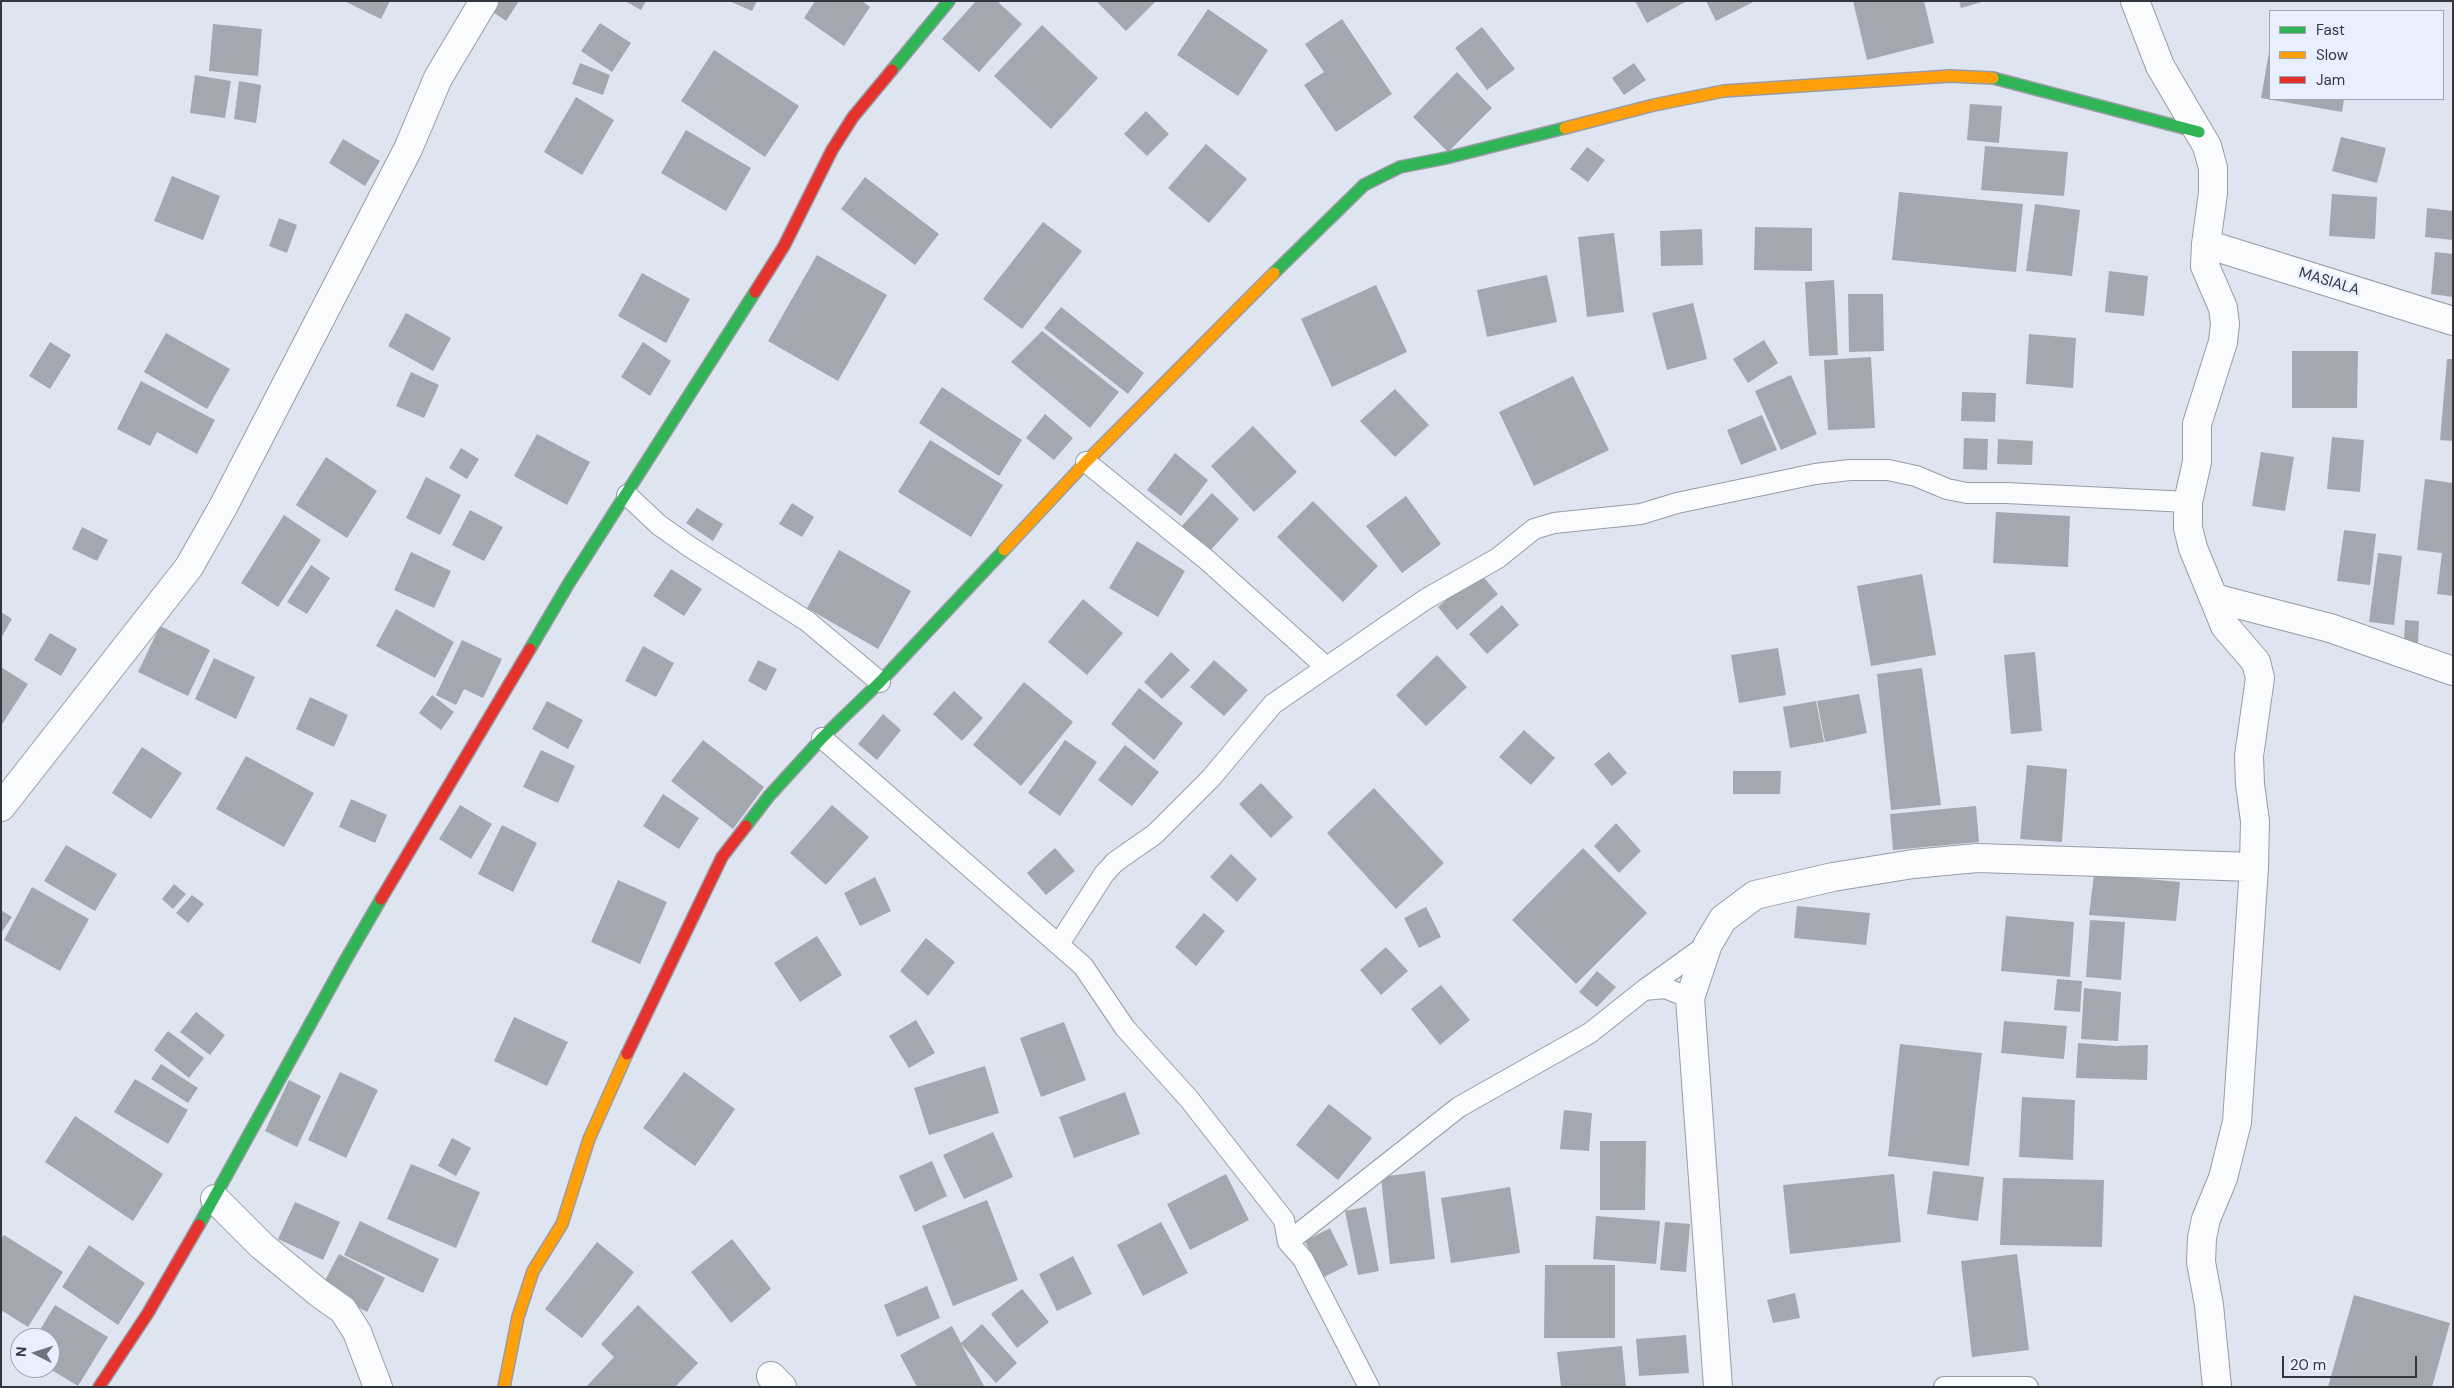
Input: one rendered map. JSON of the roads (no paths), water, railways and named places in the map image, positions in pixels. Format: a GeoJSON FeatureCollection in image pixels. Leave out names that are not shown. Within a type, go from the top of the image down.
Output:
{"type":"FeatureCollection","features":[{"type":"Feature","properties":{"kind":"street"},"geometry":{"type":"LineString","coordinates":[[1,807],[189,567],[223,507],[408,149],[438,78],[484,1]]}},
{"type":"Feature","properties":{"kind":"street"},"geometry":{"type":"LineString","coordinates":[[99,1387],[148,1313],[216,1199],[345,961],[569,583],[627,495],[784,246],[832,150],[853,117],[948,1]]}},
{"type":"Feature","properties":{"kind":"street"},"geometry":{"type":"LineString","coordinates":[[2145,6],[2160,66],[2207,146],[2213,168],[2213,192],[2205,266],[2223,308],[2226,324],[2223,342],[2197,424],[2197,462],[2188,502],[2188,528],[2193,548],[2224,626],[2256,662],[2260,678],[2249,756],[2250,784],[2255,821],[2254,867],[2236,1122],[2223,1178],[2206,1219],[2202,1238],[2201,1262],[2217,1387]]}},
{"type":"Feature","properties":{"kind":"street"},"geometry":{"type":"LineString","coordinates":[[504,1387],[518,1317],[533,1271],[562,1224],[589,1139],[697,904],[722,856],[769,796],[822,738],[880,682],[1086,462],[1336,210],[1364,185],[1400,166],[1446,158],[1654,104],[1724,91],[1808,84],[1950,76],[1990,77],[2199,132]]}},
{"type":"Feature","properties":{"kind":"street","name":"MASIALA"},"geometry":{"type":"LineString","coordinates":[[2206,244],[2453,320]]}},
{"type":"Feature","properties":{"kind":"street"},"geometry":{"type":"LineString","coordinates":[[2214,598],[2330,628],[2453,671]]}},
{"type":"Feature","properties":{"kind":"street"},"geometry":{"type":"LineString","coordinates":[[1718,1387],[1690,998],[1708,944],[1723,919],[1755,895],[1833,877],[1913,864],[1977,858],[2254,867]]}},
{"type":"Feature","properties":{"kind":"street"},"geometry":{"type":"LineString","coordinates":[[216,1199],[262,1246],[319,1293],[343,1310],[357,1332],[378,1387]]}},
{"type":"Feature","properties":{"kind":"lane"},"geometry":{"type":"LineString","coordinates":[[1086,462],[1200,554],[1326,667]]}},
{"type":"Feature","properties":{"kind":"lane"},"geometry":{"type":"LineString","coordinates":[[1058,944],[1104,874],[1115,862],[1155,834],[1211,778],[1273,704],[1426,599],[1498,558],[1534,529],[1554,523],[1641,514],[1677,503],[1815,474],[1850,470],[1888,470],[1916,476],[1947,490],[1967,494],[2006,493],[2188,502]]}},
{"type":"Feature","properties":{"kind":"lane"},"geometry":{"type":"LineString","coordinates":[[627,495],[659,525],[690,547],[807,621],[880,682]]}},
{"type":"Feature","properties":{"kind":"lane"},"geometry":{"type":"LineString","coordinates":[[822,738],[1083,966],[1124,1028],[1190,1099],[1284,1220],[1288,1242],[1303,1259],[1369,1387]]}},
{"type":"Feature","properties":{"kind":"lane"},"geometry":{"type":"LineString","coordinates":[[1288,1242],[1459,1107],[1590,1033],[1644,990],[1708,944]]}},
{"type":"Feature","properties":{"kind":"lane"},"geometry":{"type":"LineString","coordinates":[[1644,990],[1665,988],[1690,998]]}},
{"type":"Feature","properties":{"kind":"lane"},"geometry":{"type":"LineString","coordinates":[[1944,1387],[2028,1387]]}}]}
